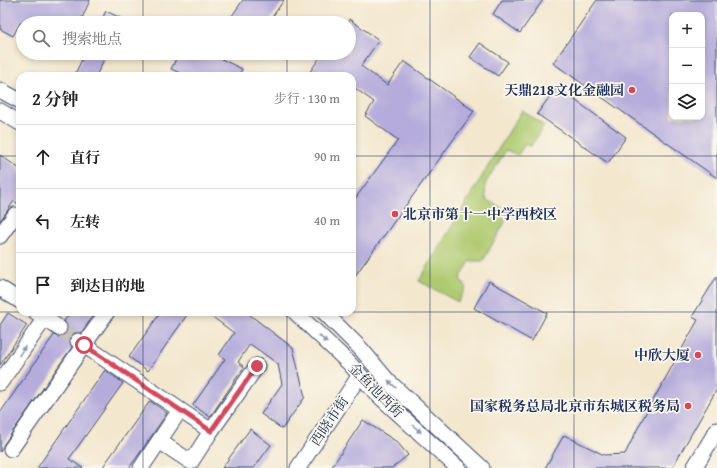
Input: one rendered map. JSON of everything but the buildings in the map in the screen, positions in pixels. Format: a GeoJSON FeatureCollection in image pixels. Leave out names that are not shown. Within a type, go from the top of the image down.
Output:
{"type":"FeatureCollection","features":[{"type":"Feature","properties":{"kind":"street"},"geometry":{"type":"LineString","coordinates":[[0,90],[16,99]]}},
{"type":"Feature","properties":{"kind":"street"},"geometry":{"type":"LineString","coordinates":[[0,111],[16,121]]}},
{"type":"Feature","properties":{"kind":"street"},"geometry":{"type":"LineString","coordinates":[[0,236],[15,215]]}},
{"type":"Feature","properties":{"kind":"street"},"geometry":{"type":"LineString","coordinates":[[0,288],[16,298]]}},
{"type":"Feature","properties":{"kind":"street"},"geometry":{"type":"LineString","coordinates":[[0,383],[42,316]]}},
{"type":"Feature","properties":{"kind":"street"},"geometry":{"type":"LineString","coordinates":[[45,316],[59,328]]}},
{"type":"Feature","properties":{"kind":"street"},"geometry":{"type":"LineString","coordinates":[[11,450],[81,343],[105,316]]}},
{"type":"Feature","properties":{"kind":"street","name":"金鱼池西街"},"geometry":{"type":"LineString","coordinates":[[299,316],[360,375],[377,394],[458,468]]}},
{"type":"Feature","properties":{"kind":"street","name":"金鱼池西街"},"geometry":{"type":"LineString","coordinates":[[328,316],[388,381],[482,468]]}},
{"type":"Feature","properties":{"kind":"street"},"geometry":{"type":"LineString","coordinates":[[81,343],[211,431]]}},
{"type":"Feature","properties":{"kind":"street"},"geometry":{"type":"LineString","coordinates":[[159,441],[192,465],[211,431],[257,366]]}},
{"type":"Feature","properties":{"kind":"street","name":"西晓市街"},"geometry":{"type":"LineString","coordinates":[[298,468],[360,375]]}},
{"type":"Feature","properties":{"kind":"street"},"geometry":{"type":"LineString","coordinates":[[140,468],[180,410]]}},
{"type":"Feature","properties":{"kind":"street"},"geometry":{"type":"LineString","coordinates":[[694,468],[717,430]]}},
{"type":"Feature","properties":{"kind":"green space"},"geometry":{"type":"Polygon","coordinates":[[[522,110],[544,126],[530,147],[525,144],[518,155],[506,150],[485,184],[486,199],[502,208],[505,222],[483,261],[470,261],[460,279],[466,287],[458,302],[419,281],[522,110]]]}},
{"type":"Feature","properties":{"kind":"tunnel"},"geometry":{"type":"LineString","coordinates":[[59,328],[78,341]]}},
{"type":"Feature","properties":{"kind":"place","name":"天鼎218文化金融园"},"geometry":{"type":"Point","coordinates":[632,90]}},
{"type":"Feature","properties":{"kind":"place","name":"北京市第十一中学西校区"},"geometry":{"type":"Point","coordinates":[395,214]}},
{"type":"Feature","properties":{"kind":"place","name":"中欣大厦"},"geometry":{"type":"Point","coordinates":[698,355]}},
{"type":"Feature","properties":{"kind":"place","name":"国家税务总局北京市东城区税务局"},"geometry":{"type":"Point","coordinates":[688,406]}},
{"type":"Feature","properties":{"kind":"route"},"geometry":{"type":"LineString","coordinates":[[84,345],[211,431],[257,366]]}}]}
